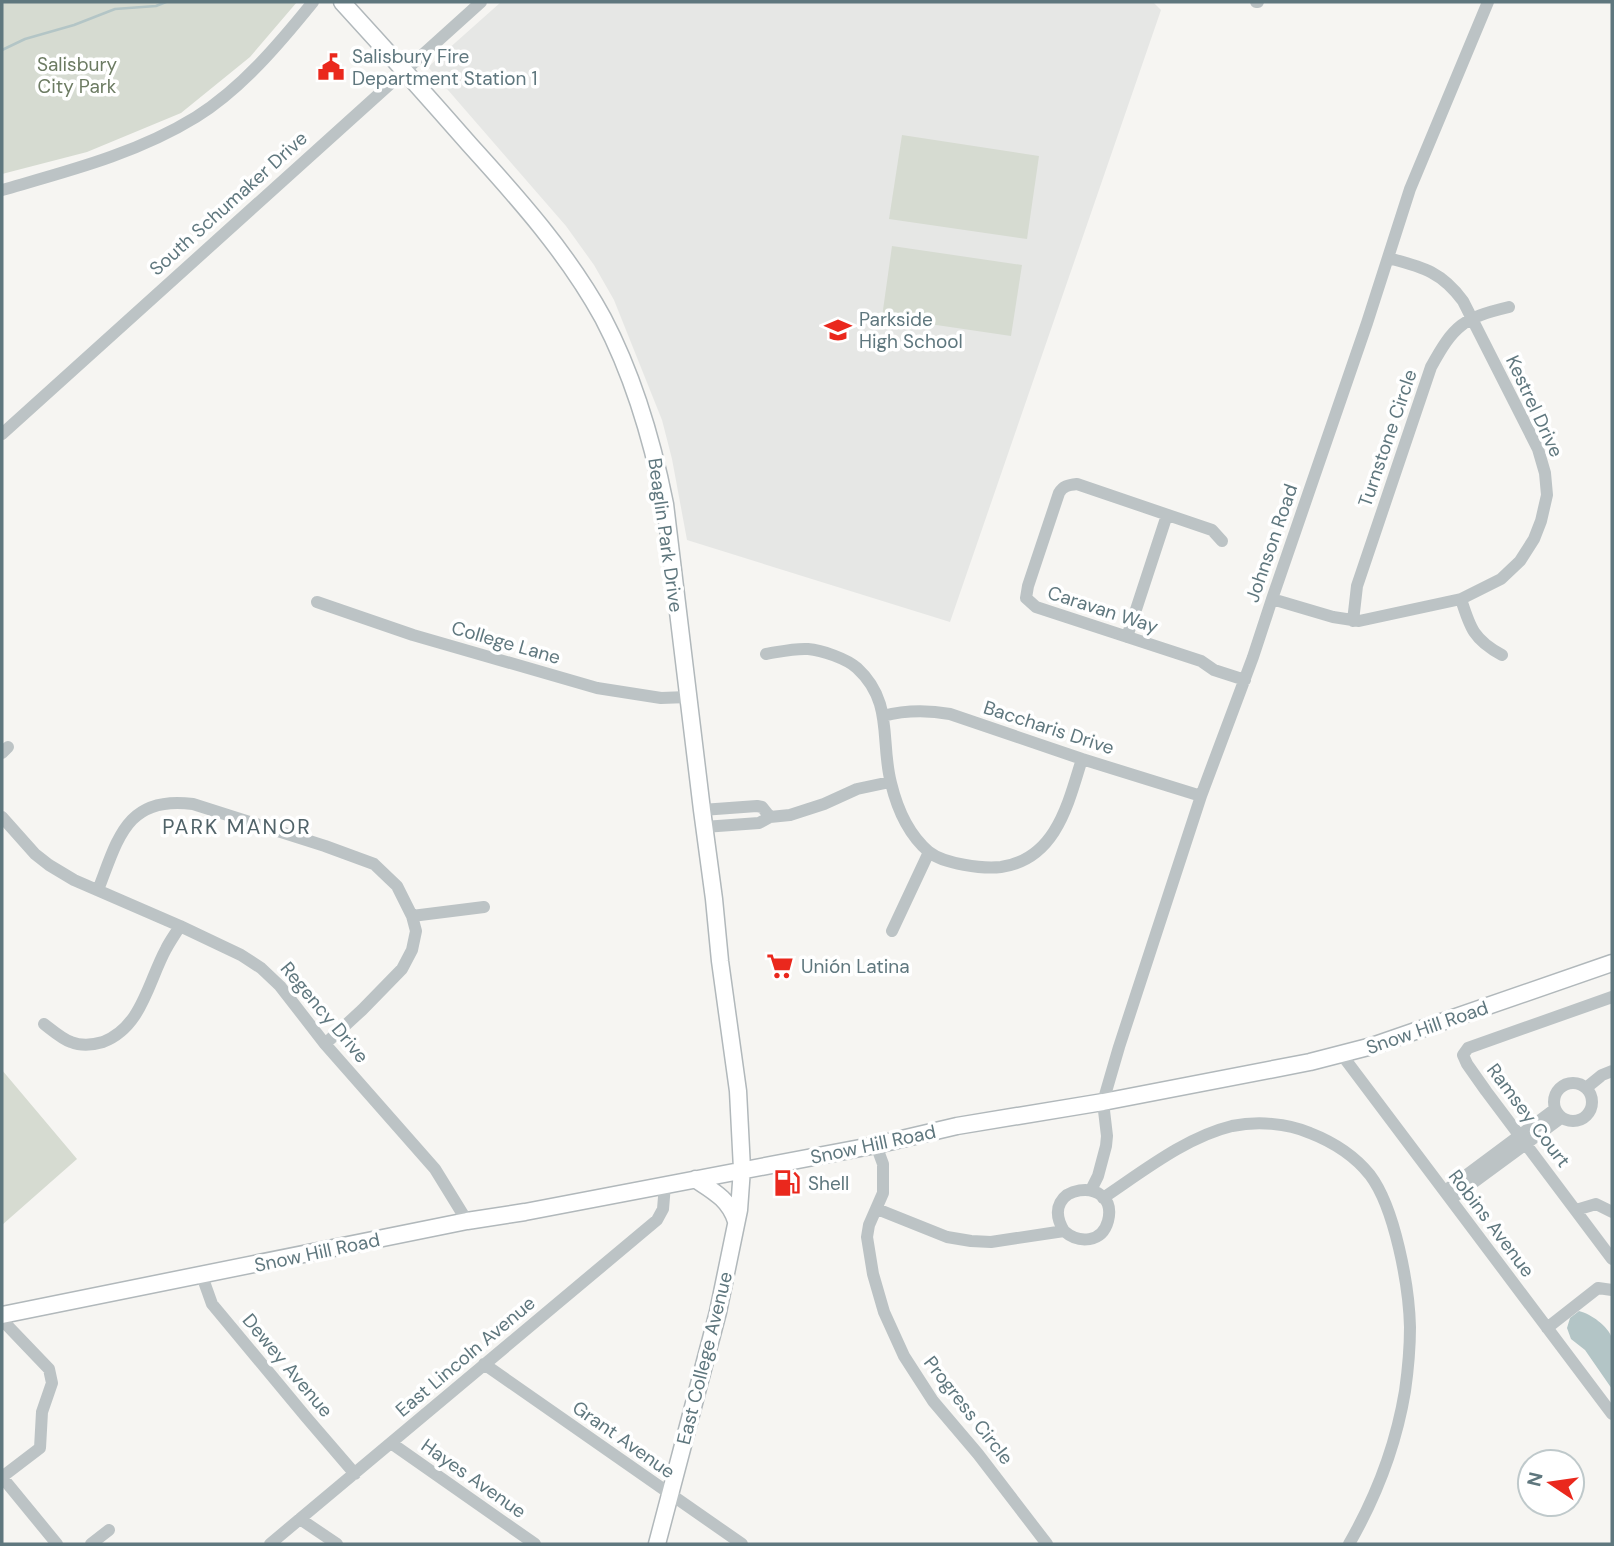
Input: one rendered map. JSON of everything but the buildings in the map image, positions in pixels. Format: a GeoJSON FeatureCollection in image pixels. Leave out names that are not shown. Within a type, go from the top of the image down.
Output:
{"type":"FeatureCollection","features":[{"type":"Feature","properties":{"kind":"main road","name":"Beaglin Park Drive"},"geometry":{"type":"LineString","coordinates":[[342,2],[505,184],[553,242],[586,288],[603,319],[642,408],[665,504],[738,1091],[742,1169]]}},
{"type":"Feature","properties":{"kind":"main road","name":"Snow Hill Road"},"geometry":{"type":"LineString","coordinates":[[2,1318],[467,1222],[957,1126],[1103,1102],[1342,1055],[1612,964]]}},
{"type":"Feature","properties":{"kind":"main road","name":"East College Avenue"},"geometry":{"type":"LineString","coordinates":[[657,1544],[718,1312],[739,1210],[742,1169]]}},
{"type":"Feature","properties":{"kind":"main road"},"geometry":{"type":"LineString","coordinates":[[695,1179],[722,1196],[736,1222]]}},
{"type":"Feature","properties":{"kind":"street"},"geometry":{"type":"LineString","coordinates":[[2,190],[101,162],[196,117],[249,73],[313,2]]}},
{"type":"Feature","properties":{"kind":"street","name":"South Schumaker Drive"},"geometry":{"type":"LineString","coordinates":[[2,434],[481,2]]}},
{"type":"Feature","properties":{"kind":"street","name":"Johnson Road"},"geometry":{"type":"LineString","coordinates":[[1103,1102],[1201,796],[1245,680],[1412,183],[1488,2]]}},
{"type":"Feature","properties":{"kind":"street","name":"Kestrel Drive"},"geometry":{"type":"LineString","coordinates":[[1272,599],[1333,617],[1359,621],[1461,599],[1501,579],[1520,561],[1534,539],[1541,521],[1547,495],[1545,473],[1538,449],[1463,301],[1454,288],[1437,274],[1388,258]]}},
{"type":"Feature","properties":{"kind":"street","name":"Turnstone Circle"},"geometry":{"type":"LineString","coordinates":[[1353,621],[1357,586],[1431,367],[1456,329],[1472,317],[1509,307]]}},
{"type":"Feature","properties":{"kind":"street","name":"Caravan Way"},"geometry":{"type":"LineString","coordinates":[[1222,541],[1212,530],[1077,484],[1066,485],[1059,493],[1026,598],[1036,607],[1201,661],[1214,670],[1245,680]]}},
{"type":"Feature","properties":{"kind":"street"},"geometry":{"type":"LineString","coordinates":[[1128,637],[1167,514]]}},
{"type":"Feature","properties":{"kind":"street"},"geometry":{"type":"LineString","coordinates":[[1461,599],[1469,625],[1486,646],[1502,655]]}},
{"type":"Feature","properties":{"kind":"street","name":"College Lane"},"geometry":{"type":"LineString","coordinates":[[317,602],[413,635],[597,688],[661,698],[688,696]]}},
{"type":"Feature","properties":{"kind":"street"},"geometry":{"type":"LineString","coordinates":[[766,654],[808,649],[837,657],[856,667],[880,703],[890,782],[902,814],[917,839],[929,852],[950,861],[974,867],[998,867],[1024,860],[1043,848],[1053,836],[1070,799],[1082,759]]}},
{"type":"Feature","properties":{"kind":"street","name":"Baccharis Drive"},"geometry":{"type":"LineString","coordinates":[[883,716],[916,711],[950,714],[1201,796]]}},
{"type":"Feature","properties":{"kind":"street"},"geometry":{"type":"LineString","coordinates":[[704,827],[759,823],[769,817],[808,810],[847,792],[890,782]]}},
{"type":"Feature","properties":{"kind":"street"},"geometry":{"type":"LineString","coordinates":[[98,890],[121,831],[132,819],[155,806],[174,801],[193,804],[374,864],[397,886],[412,916],[416,931],[412,950],[402,969],[325,1044]]}},
{"type":"Feature","properties":{"kind":"street"},"geometry":{"type":"LineString","coordinates":[[702,810],[757,806],[762,807],[769,817]]}},
{"type":"Feature","properties":{"kind":"street","name":"Regency Drive"},"geometry":{"type":"LineString","coordinates":[[2,817],[35,854],[74,880],[242,955],[261,968],[280,986],[325,1044],[435,1169],[467,1222]]}},
{"type":"Feature","properties":{"kind":"street"},"geometry":{"type":"LineString","coordinates":[[892,931],[929,852]]}},
{"type":"Feature","properties":{"kind":"street"},"geometry":{"type":"LineString","coordinates":[[412,916],[484,907]]}},
{"type":"Feature","properties":{"kind":"street"},"geometry":{"type":"LineString","coordinates":[[44,1024],[71,1042],[93,1045],[115,1037],[136,1015],[165,950],[180,926]]}},
{"type":"Feature","properties":{"kind":"street","name":"Ramsey Court"},"geometry":{"type":"LineString","coordinates":[[1612,997],[1468,1048],[1463,1055],[1522,1140],[1612,1259]]}},
{"type":"Feature","properties":{"kind":"street","name":"Robins Avenue"},"geometry":{"type":"LineString","coordinates":[[1342,1055],[1612,1414]]}},
{"type":"Feature","properties":{"kind":"street"},"geometry":{"type":"LineString","coordinates":[[1586,1088],[1602,1075],[1612,1071]]}},
{"type":"Feature","properties":{"kind":"street"},"geometry":{"type":"LineString","coordinates":[[1572,1083],[1586,1088],[1593,1101],[1589,1115],[1571,1122],[1558,1113],[1554,1101],[1560,1088],[1572,1083]]}},
{"type":"Feature","properties":{"kind":"street"},"geometry":{"type":"LineString","coordinates":[[1091,1190],[1098,1176],[1106,1146],[1103,1102]]}},
{"type":"Feature","properties":{"kind":"street"},"geometry":{"type":"LineString","coordinates":[[1448,1195],[1558,1113]]}},
{"type":"Feature","properties":{"kind":"street"},"geometry":{"type":"LineString","coordinates":[[1103,1198],[1199,1138],[1232,1126],[1251,1124],[1279,1124],[1301,1129],[1339,1146],[1370,1175],[1382,1195],[1400,1256],[1410,1326],[1409,1355],[1406,1388],[1395,1436],[1382,1475],[1349,1544]]}},
{"type":"Feature","properties":{"kind":"street","name":"Progress Circle"},"geometry":{"type":"LineString","coordinates":[[876,1144],[883,1164],[883,1193],[869,1225],[867,1247],[884,1312],[904,1356],[933,1401],[1048,1544]]}},
{"type":"Feature","properties":{"kind":"street","name":"East Lincoln Avenue"},"geometry":{"type":"LineString","coordinates":[[270,1544],[657,1220],[663,1209],[665,1185]]}},
{"type":"Feature","properties":{"kind":"street"},"geometry":{"type":"LineString","coordinates":[[1081,1189],[1091,1190],[1103,1198],[1109,1212],[1109,1220],[1101,1233],[1094,1238],[1078,1240],[1064,1231],[1058,1217],[1062,1201],[1067,1195],[1081,1189]]}},
{"type":"Feature","properties":{"kind":"street"},"geometry":{"type":"LineString","coordinates":[[1576,1210],[1596,1204],[1612,1212]]}},
{"type":"Feature","properties":{"kind":"street"},"geometry":{"type":"LineString","coordinates":[[877,1209],[947,1237],[971,1241],[991,1242],[1064,1231]]}},
{"type":"Feature","properties":{"kind":"street","name":"Dewey Avenue"},"geometry":{"type":"LineString","coordinates":[[202,1276],[212,1304],[355,1474]]}},
{"type":"Feature","properties":{"kind":"street"},"geometry":{"type":"LineString","coordinates":[[1547,1328],[1598,1288],[1612,1290]]}},
{"type":"Feature","properties":{"kind":"street"},"geometry":{"type":"LineString","coordinates":[[2,1318],[49,1369],[52,1383],[42,1412],[40,1448],[2,1477],[57,1544]]}},
{"type":"Feature","properties":{"kind":"street","name":"Grant Avenue"},"geometry":{"type":"LineString","coordinates":[[484,1364],[742,1544]]}},
{"type":"Feature","properties":{"kind":"street","name":"Hayes Avenue"},"geometry":{"type":"LineString","coordinates":[[391,1443],[535,1544]]}},
{"type":"Feature","properties":{"kind":"street"},"geometry":{"type":"LineString","coordinates":[[300,1519],[337,1544]]}},
{"type":"Feature","properties":{"kind":"street"},"geometry":{"type":"LineString","coordinates":[[91,1544],[109,1530]]}},
{"type":"Feature","properties":{"kind":"shaded area","name":"Parkside High School"},"geometry":{"type":"Polygon","coordinates":[[[501,2],[1153,2],[1161,10],[950,622],[687,540],[662,420],[614,300],[594,265],[566,226],[428,67],[501,2]]]}},
{"type":"Feature","properties":{"kind":"shaded area"},"geometry":{"type":"Polygon","coordinates":[[[1579,1311],[1598,1321],[1612,1338],[1612,1389],[1585,1350],[1571,1339],[1567,1328],[1570,1318],[1579,1311]]]}},
{"type":"Feature","properties":{"kind":"green space","name":"Salisbury City Park"},"geometry":{"type":"Polygon","coordinates":[[[2,2],[297,2],[250,57],[181,113],[87,152],[2,174],[2,2]]]}},
{"type":"Feature","properties":{"kind":"green space"},"geometry":{"type":"Polygon","coordinates":[[[902,135],[1039,156],[1027,239],[889,219],[902,135]]]}},
{"type":"Feature","properties":{"kind":"green space"},"geometry":{"type":"Polygon","coordinates":[[[892,246],[1022,265],[1011,336],[882,317],[892,246]]]}},
{"type":"Feature","properties":{"kind":"green space"},"geometry":{"type":"Polygon","coordinates":[[[2,1070],[77,1159],[2,1225],[2,1070]]]}},
{"type":"Feature","properties":{"kind":"waterway"},"geometry":{"type":"LineString","coordinates":[[2,50],[25,39],[74,25],[115,9],[156,6],[166,2]]}},
{"type":"Feature","properties":{"kind":"place","name":"Salisbury Fire Department Station 1"},"geometry":{"type":"Point","coordinates":[331,67]}},
{"type":"Feature","properties":{"kind":"place","name":"Parkside High School"},"geometry":{"type":"Point","coordinates":[838,330]}},
{"type":"Feature","properties":{"kind":"place","name":"Unión Latina"},"geometry":{"type":"Point","coordinates":[780,966]}},
{"type":"Feature","properties":{"kind":"place","name":"Shell"},"geometry":{"type":"Point","coordinates":[787,1183]}},
{"type":"Feature","properties":{"kind":"district","name":"PARK MANOR"},"geometry":{"type":"Point","coordinates":[237,827]}}]}
